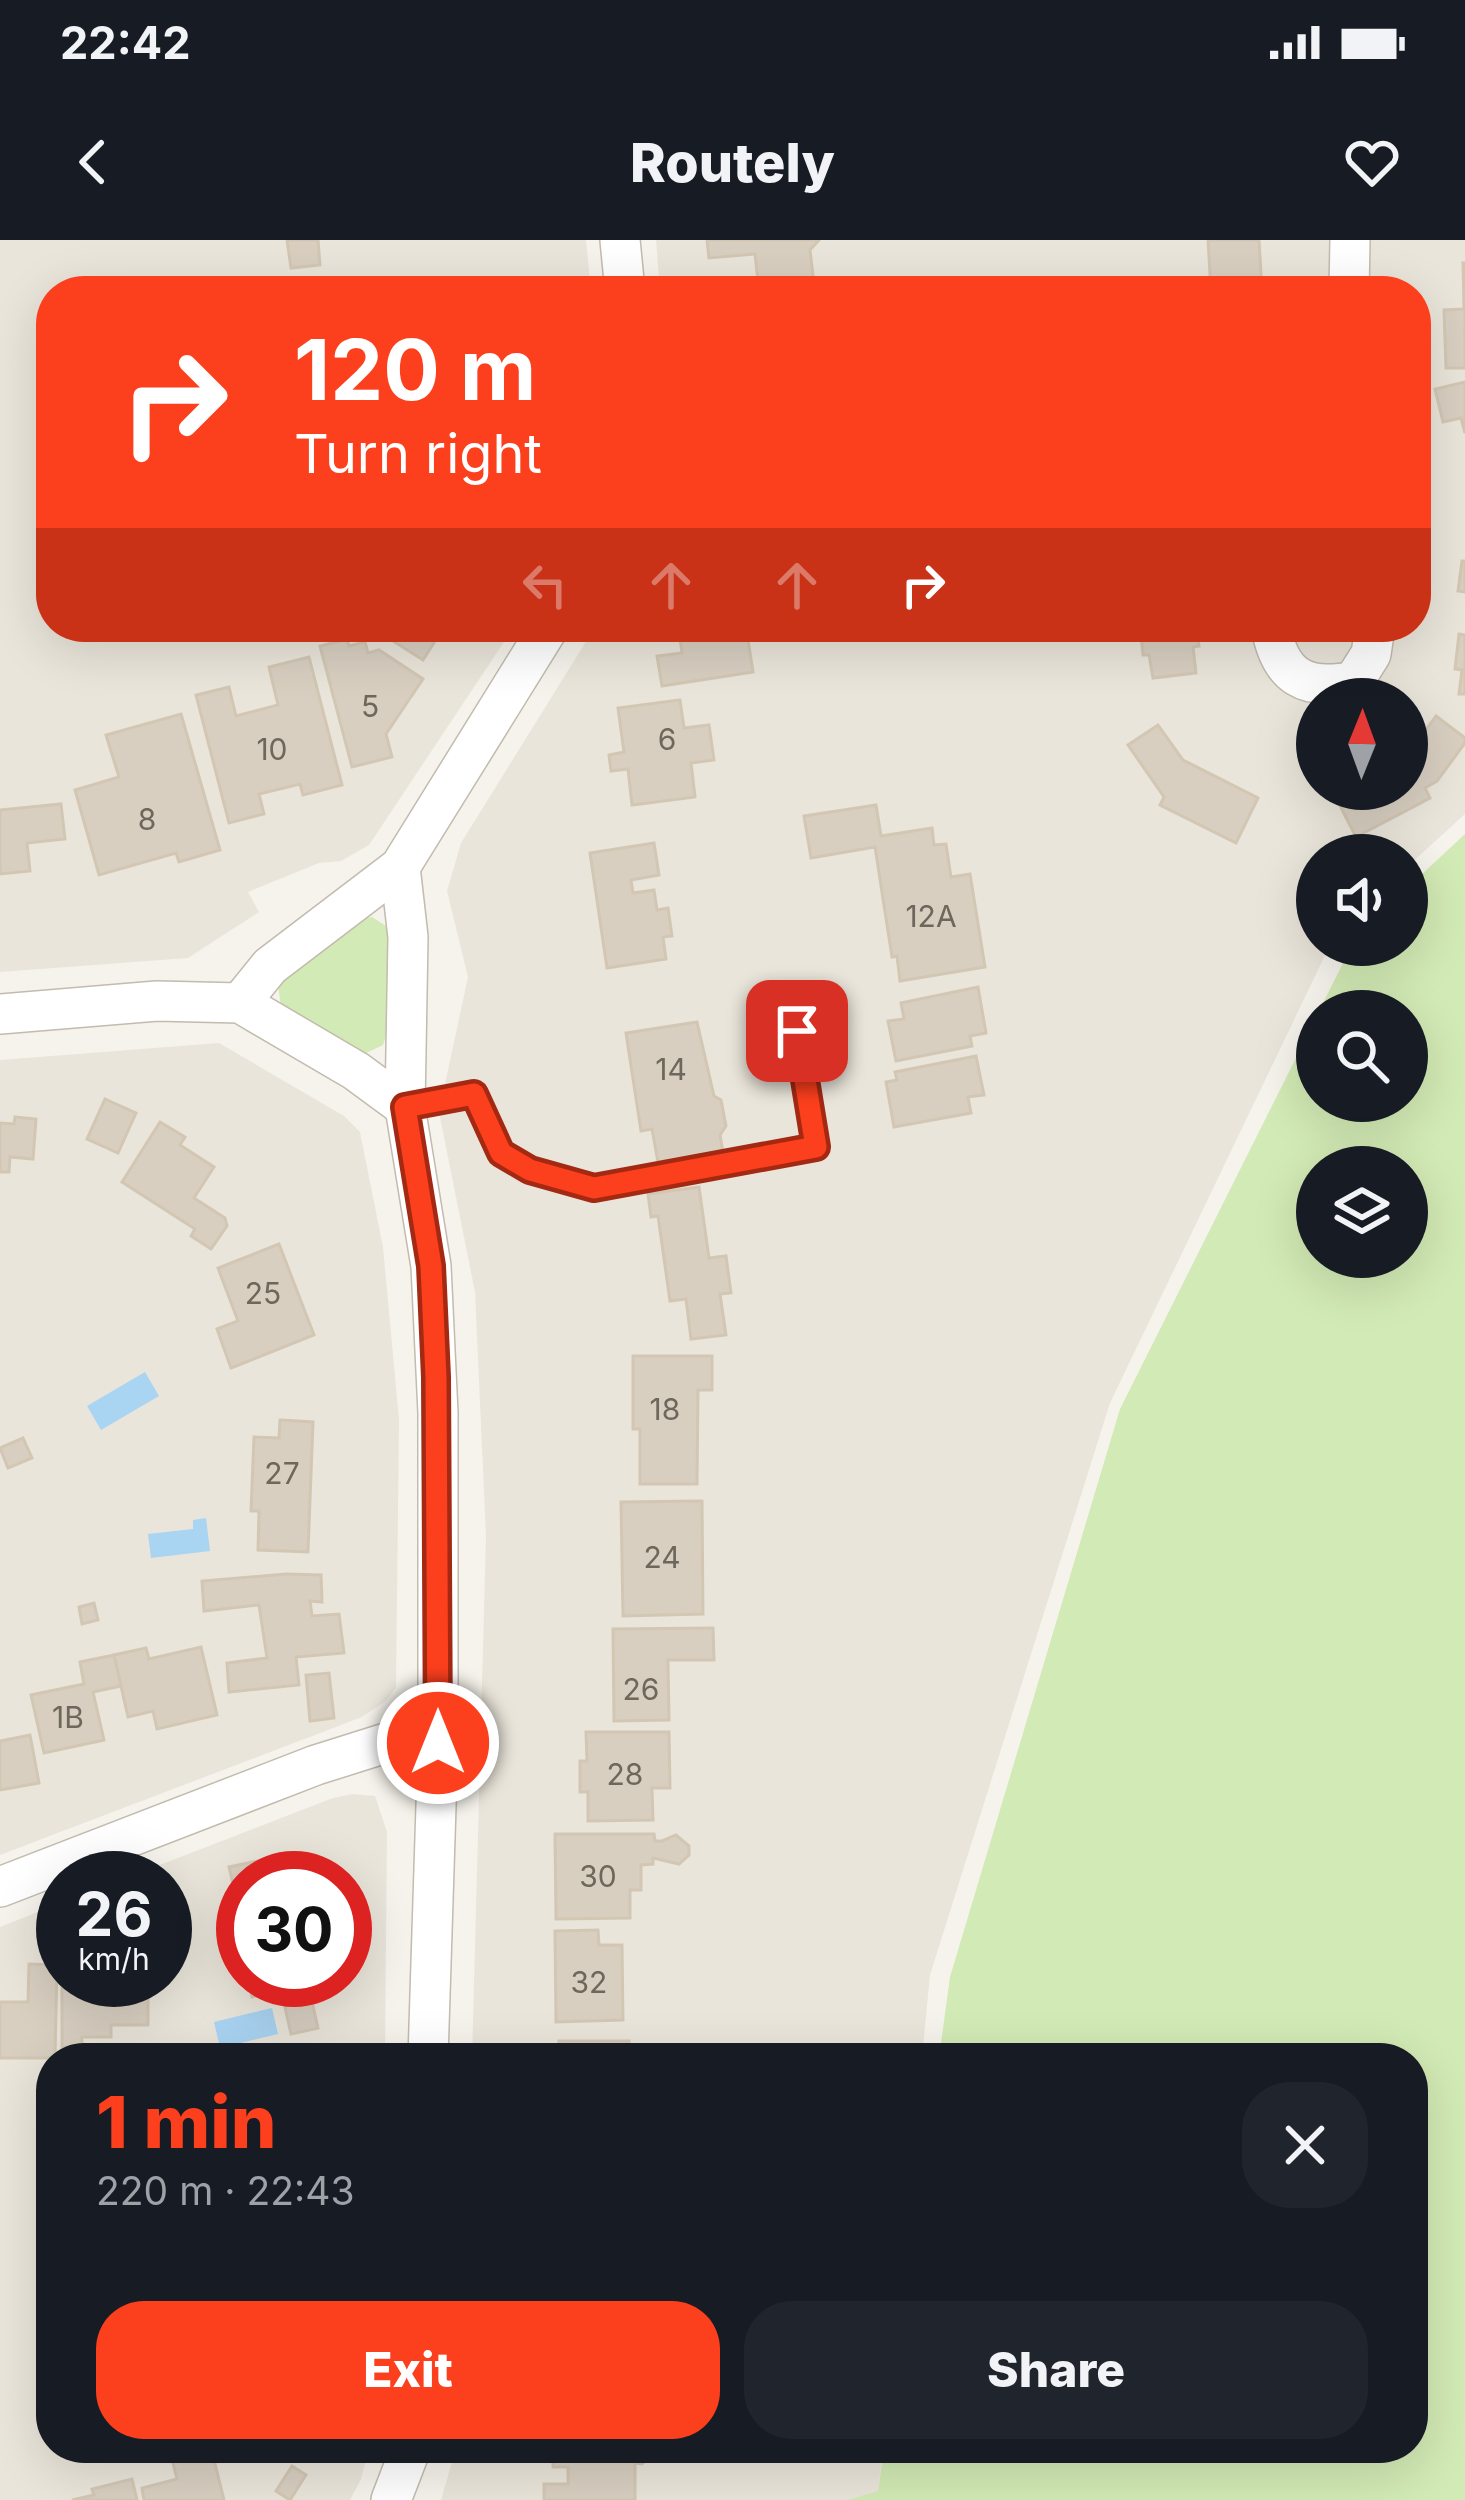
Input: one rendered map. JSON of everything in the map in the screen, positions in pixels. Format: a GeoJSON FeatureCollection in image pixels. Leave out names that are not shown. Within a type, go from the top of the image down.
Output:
{"type":"FeatureCollection","features":[{"type":"Feature","properties":{"kind":"street"},"geometry":{"type":"LineString","coordinates":[[620,240],[624,276]]}},
{"type":"Feature","properties":{"kind":"street"},"geometry":{"type":"LineString","coordinates":[[1349,276],[1350,240]]}},
{"type":"Feature","properties":{"kind":"street"},"geometry":{"type":"LineString","coordinates":[[240,1003],[270,967],[400,867],[540,642]]}},
{"type":"Feature","properties":{"kind":"street"},"geometry":{"type":"LineString","coordinates":[[1274,642],[1276,655],[1296,675],[1324,687],[1354,681],[1371,654],[1373,642]]}},
{"type":"Feature","properties":{"kind":"street"},"geometry":{"type":"LineString","coordinates":[[400,867],[407,937],[405,1107],[431,1266],[437,1392],[438,1743],[428,2043]]}},
{"type":"Feature","properties":{"kind":"street"},"geometry":{"type":"LineString","coordinates":[[0,1014],[157,1001],[240,1003],[356,1071],[405,1107]]}},
{"type":"Feature","properties":{"kind":"street"},"geometry":{"type":"LineString","coordinates":[[0,1887],[316,1765],[389,1742],[438,1743]]}},
{"type":"Feature","properties":{"kind":"street"},"geometry":{"type":"LineString","coordinates":[[391,2500],[405,2463]]}},
{"type":"Feature","properties":{"kind":"lane"},"geometry":{"type":"LineString","coordinates":[[405,1107],[474,1094],[501,1153],[530,1170],[594,1188],[816,1147],[797,1031]]}},
{"type":"Feature","properties":{"kind":"shaded area"},"geometry":{"type":"Polygon","coordinates":[[[0,240],[586,240],[590,276],[36,276],[36,642],[504,642],[369,845],[341,861],[319,863],[248,892],[259,912],[188,958],[0,972],[0,240]]]}},
{"type":"Feature","properties":{"kind":"shaded area"},"geometry":{"type":"Polygon","coordinates":[[[656,240],[1465,240],[1465,814],[1428,848],[1428,834],[1296,834],[1296,966],[1320,966],[1308,990],[1296,990],[1296,1016],[1110,1403],[930,1975],[923,2043],[472,2043],[486,1536],[475,1292],[439,1112],[468,977],[447,891],[461,843],[586,642],[1431,642],[1431,276],[659,276],[656,240]]]}},
{"type":"Feature","properties":{"kind":"shaded area"},"geometry":{"type":"Polygon","coordinates":[[[219,1043],[344,1116],[360,1132],[383,1247],[399,1420],[396,1687],[386,1701],[362,1717],[0,1855],[0,1060],[219,1043]]]}},
{"type":"Feature","properties":{"kind":"shaded area"},"geometry":{"type":"Polygon","coordinates":[[[375,1796],[387,1832],[385,2043],[36,2043],[36,2463],[365,2463],[350,2500],[0,2500],[0,1927],[36,1913],[36,2007],[192,2007],[192,1852],[333,1798],[375,1796]]]}},
{"type":"Feature","properties":{"kind":"shaded area"},"geometry":{"type":"Polygon","coordinates":[[[452,2463],[881,2463],[878,2492],[847,2500],[441,2500],[452,2463]]]}},
{"type":"Feature","properties":{"kind":"green space"},"geometry":{"type":"Polygon","coordinates":[[[1465,834],[1465,2500],[847,2500],[878,2491],[882,2463],[1428,2463],[1428,2043],[941,2043],[950,1977],[1120,1409],[1296,1058],[1296,1122],[1428,1122],[1428,990],[1330,990],[1342,966],[1428,966],[1428,868],[1465,834]]]}},
{"type":"Feature","properties":{"kind":"green space"},"geometry":{"type":"Polygon","coordinates":[[[372,917],[386,926],[391,938],[386,1036],[383,1045],[364,1054],[281,1008],[278,984],[362,919],[372,917]]]}},
{"type":"Feature","properties":{"kind":"water"},"geometry":{"type":"Polygon","coordinates":[[[145,1372],[159,1396],[101,1430],[87,1406],[145,1372]]]}},
{"type":"Feature","properties":{"kind":"water"},"geometry":{"type":"Polygon","coordinates":[[[206,1518],[210,1551],[151,1558],[148,1534],[193,1529],[193,1520],[206,1518]]]}},
{"type":"Feature","properties":{"kind":"water"},"geometry":{"type":"Polygon","coordinates":[[[272,2008],[278,2034],[219,2043],[214,2022],[272,2008]]]}},
{"type":"Feature","properties":{"kind":"building"},"geometry":{"type":"Polygon","coordinates":[[[287,240],[318,240],[320,265],[291,268],[287,240]]]}},
{"type":"Feature","properties":{"kind":"building"},"geometry":{"type":"Polygon","coordinates":[[[707,240],[819,240],[810,250],[813,276],[757,276],[755,254],[709,258],[707,240]]]}},
{"type":"Feature","properties":{"kind":"building"},"geometry":{"type":"Polygon","coordinates":[[[1208,240],[1259,240],[1261,276],[1210,276],[1208,240]]]}},
{"type":"Feature","properties":{"kind":"building"},"geometry":{"type":"Polygon","coordinates":[[[1465,263],[1465,368],[1446,368],[1444,310],[1464,309],[1465,263]]]}},
{"type":"Feature","properties":{"kind":"building"},"geometry":{"type":"Polygon","coordinates":[[[1465,382],[1465,433],[1461,418],[1443,422],[1435,389],[1465,382]]]}},
{"type":"Feature","properties":{"kind":"building"},"geometry":{"type":"Polygon","coordinates":[[[1465,561],[1465,592],[1458,591],[1465,561]]]}},
{"type":"Feature","properties":{"kind":"building"},"geometry":{"type":"Polygon","coordinates":[[[1459,634],[1465,635],[1465,694],[1459,694],[1462,670],[1455,669],[1459,634]]]}},
{"type":"Feature","properties":{"kind":"building"},"geometry":{"type":"Polygon","coordinates":[[[365,642],[368,653],[379,650],[423,679],[386,734],[392,757],[352,767],[320,646],[365,642]]]}},
{"type":"Feature","properties":{"kind":"building"},"geometry":{"type":"Polygon","coordinates":[[[395,642],[434,642],[423,660],[395,642]]]}},
{"type":"Feature","properties":{"kind":"building"},"geometry":{"type":"Polygon","coordinates":[[[681,642],[748,642],[753,672],[662,686],[657,656],[682,653],[681,642]]]}},
{"type":"Feature","properties":{"kind":"building"},"geometry":{"type":"Polygon","coordinates":[[[1142,642],[1198,642],[1193,647],[1196,673],[1153,678],[1149,655],[1143,655],[1142,642]]]}},
{"type":"Feature","properties":{"kind":"building"},"geometry":{"type":"Polygon","coordinates":[[[309,657],[342,785],[303,795],[300,784],[259,794],[264,814],[229,823],[196,695],[229,687],[236,716],[278,705],[269,667],[309,657]]]}},
{"type":"Feature","properties":{"kind":"building"},"geometry":{"type":"Polygon","coordinates":[[[680,700],[684,728],[709,725],[714,760],[691,763],[695,797],[632,805],[628,769],[611,771],[609,755],[624,752],[618,708],[680,700]]]}},
{"type":"Feature","properties":{"kind":"building"},"geometry":{"type":"Polygon","coordinates":[[[181,714],[220,850],[179,862],[176,853],[99,875],[75,790],[119,777],[106,735],[181,714]]]}},
{"type":"Feature","properties":{"kind":"building"},"geometry":{"type":"Polygon","coordinates":[[[1436,716],[1465,738],[1465,743],[1428,786],[1428,727],[1436,716]]]}},
{"type":"Feature","properties":{"kind":"building"},"geometry":{"type":"Polygon","coordinates":[[[1158,725],[1183,760],[1258,798],[1236,843],[1160,805],[1164,797],[1128,745],[1158,725]]]}},
{"type":"Feature","properties":{"kind":"building"},"geometry":{"type":"Polygon","coordinates":[[[61,804],[65,839],[27,843],[30,871],[0,874],[0,810],[61,804]]]}},
{"type":"Feature","properties":{"kind":"building"},"geometry":{"type":"Polygon","coordinates":[[[876,805],[881,836],[932,828],[934,845],[946,844],[951,877],[970,874],[985,967],[900,981],[875,847],[811,858],[804,816],[876,805]]]}},
{"type":"Feature","properties":{"kind":"building"},"geometry":{"type":"Polygon","coordinates":[[[1342,810],[1407,810],[1362,834],[1354,834],[1342,810]]]}},
{"type":"Feature","properties":{"kind":"building"},"geometry":{"type":"Polygon","coordinates":[[[654,843],[659,875],[631,880],[633,893],[654,890],[657,910],[668,908],[672,936],[663,937],[666,959],[607,968],[590,853],[654,843]]]}},
{"type":"Feature","properties":{"kind":"building"},"geometry":{"type":"Polygon","coordinates":[[[978,987],[986,1033],[970,1036],[972,1046],[896,1061],[888,1021],[904,1019],[901,1003],[978,987]]]}},
{"type":"Feature","properties":{"kind":"building"},"geometry":{"type":"Polygon","coordinates":[[[697,1022],[714,1096],[721,1100],[726,1126],[720,1135],[724,1158],[659,1168],[652,1129],[641,1131],[626,1033],[697,1022]]]}},
{"type":"Feature","properties":{"kind":"building"},"geometry":{"type":"Polygon","coordinates":[[[976,1056],[984,1095],[968,1097],[971,1113],[894,1127],[886,1082],[897,1080],[895,1072],[976,1056]]]}},
{"type":"Feature","properties":{"kind":"building"},"geometry":{"type":"Polygon","coordinates":[[[105,1099],[136,1113],[118,1153],[87,1139],[105,1099]]]}},
{"type":"Feature","properties":{"kind":"building"},"geometry":{"type":"Polygon","coordinates":[[[15,1117],[36,1119],[33,1159],[10,1157],[9,1172],[0,1172],[0,1123],[14,1124],[15,1117]]]}},
{"type":"Feature","properties":{"kind":"building"},"geometry":{"type":"Polygon","coordinates":[[[160,1122],[185,1137],[180,1145],[214,1167],[194,1198],[225,1218],[227,1226],[211,1249],[191,1236],[195,1229],[122,1182],[160,1122]]]}},
{"type":"Feature","properties":{"kind":"building"},"geometry":{"type":"Polygon","coordinates":[[[699,1187],[709,1258],[726,1256],[731,1293],[720,1294],[726,1335],[691,1339],[686,1299],[670,1301],[658,1216],[651,1217],[648,1194],[699,1187]]]}},
{"type":"Feature","properties":{"kind":"building"},"geometry":{"type":"Polygon","coordinates":[[[279,1244],[314,1335],[231,1368],[217,1329],[238,1321],[218,1268],[279,1244]]]}},
{"type":"Feature","properties":{"kind":"building"},"geometry":{"type":"Polygon","coordinates":[[[633,1356],[712,1356],[712,1390],[698,1390],[697,1484],[640,1484],[640,1429],[633,1429],[633,1356]]]}},
{"type":"Feature","properties":{"kind":"building"},"geometry":{"type":"Polygon","coordinates":[[[280,1420],[313,1422],[308,1552],[258,1550],[259,1511],[251,1511],[254,1437],[279,1438],[280,1420]]]}},
{"type":"Feature","properties":{"kind":"building"},"geometry":{"type":"Polygon","coordinates":[[[23,1438],[32,1458],[8,1468],[0,1448],[23,1438]]]}},
{"type":"Feature","properties":{"kind":"building"},"geometry":{"type":"Polygon","coordinates":[[[702,1501],[703,1614],[623,1616],[621,1502],[702,1501]]]}},
{"type":"Feature","properties":{"kind":"building"},"geometry":{"type":"Polygon","coordinates":[[[321,1575],[322,1602],[310,1601],[312,1616],[339,1614],[344,1653],[296,1657],[299,1685],[229,1692],[227,1663],[267,1658],[259,1605],[204,1611],[202,1581],[321,1575]]]}},
{"type":"Feature","properties":{"kind":"building"},"geometry":{"type":"Polygon","coordinates":[[[94,1603],[98,1620],[82,1624],[79,1607],[94,1603]]]}},
{"type":"Feature","properties":{"kind":"building"},"geometry":{"type":"Polygon","coordinates":[[[713,1628],[714,1660],[668,1660],[669,1720],[614,1721],[613,1629],[713,1628]]]}},
{"type":"Feature","properties":{"kind":"building"},"geometry":{"type":"Polygon","coordinates":[[[201,1647],[217,1715],[157,1729],[153,1711],[128,1717],[114,1655],[146,1648],[149,1659],[201,1647]]]}},
{"type":"Feature","properties":{"kind":"building"},"geometry":{"type":"Polygon","coordinates":[[[114,1655],[121,1686],[93,1692],[104,1740],[44,1753],[31,1695],[84,1684],[80,1662],[114,1655]]]}},
{"type":"Feature","properties":{"kind":"building"},"geometry":{"type":"Polygon","coordinates":[[[329,1673],[334,1718],[310,1721],[306,1675],[329,1673]]]}},
{"type":"Feature","properties":{"kind":"building"},"geometry":{"type":"Polygon","coordinates":[[[586,1732],[669,1732],[670,1788],[652,1788],[653,1820],[588,1821],[588,1792],[580,1792],[580,1761],[587,1761],[586,1732]]]}},
{"type":"Feature","properties":{"kind":"building"},"geometry":{"type":"Polygon","coordinates":[[[30,1735],[39,1783],[0,1790],[0,1741],[30,1735]]]}},
{"type":"Feature","properties":{"kind":"building"},"geometry":{"type":"Polygon","coordinates":[[[555,1834],[654,1834],[655,1841],[676,1835],[689,1846],[689,1855],[679,1864],[653,1858],[653,1864],[641,1865],[641,1890],[630,1890],[630,1918],[556,1919],[555,1834]]]}},
{"type":"Feature","properties":{"kind":"building"},"geometry":{"type":"Polygon","coordinates":[[[598,1930],[599,1945],[622,1945],[623,2020],[556,2022],[555,1931],[598,1930]]]}},
{"type":"Feature","properties":{"kind":"building"},"geometry":{"type":"Polygon","coordinates":[[[29,1964],[36,1964],[36,2007],[56,2007],[55,2043],[36,2043],[36,2058],[0,2058],[0,2002],[28,2002],[29,1964]]]}},
{"type":"Feature","properties":{"kind":"building"},"geometry":{"type":"Polygon","coordinates":[[[62,2007],[148,2007],[148,2025],[111,2025],[111,2037],[82,2037],[82,2043],[62,2043],[62,2007]]]}},
{"type":"Feature","properties":{"kind":"building"},"geometry":{"type":"Polygon","coordinates":[[[285,2007],[313,2007],[318,2028],[291,2034],[285,2007]]]}},
{"type":"Feature","properties":{"kind":"building"},"geometry":{"type":"Polygon","coordinates":[[[559,2041],[629,2041],[629,2043],[559,2041]]]}},
{"type":"Feature","properties":{"kind":"building"},"geometry":{"type":"Polygon","coordinates":[[[173,2463],[215,2463],[224,2500],[144,2500],[142,2488],[177,2479],[173,2463]]]}},
{"type":"Feature","properties":{"kind":"building"},"geometry":{"type":"Polygon","coordinates":[[[553,2463],[635,2463],[635,2500],[544,2500],[544,2484],[568,2484],[568,2467],[553,2467],[553,2463]]]}},
{"type":"Feature","properties":{"kind":"building"},"geometry":{"type":"Polygon","coordinates":[[[292,2466],[306,2475],[290,2500],[276,2491],[292,2466]]]}},
{"type":"Feature","properties":{"kind":"building"},"geometry":{"type":"Polygon","coordinates":[[[132,2479],[137,2500],[72,2500],[94,2495],[92,2489],[132,2479]]]}},
{"type":"Feature","properties":{"kind":"route"},"geometry":{"type":"LineString","coordinates":[[438,1743],[438,1414],[431,1266],[405,1107],[474,1094],[501,1153],[530,1170],[594,1188],[816,1147],[797,1031]]}}]}
